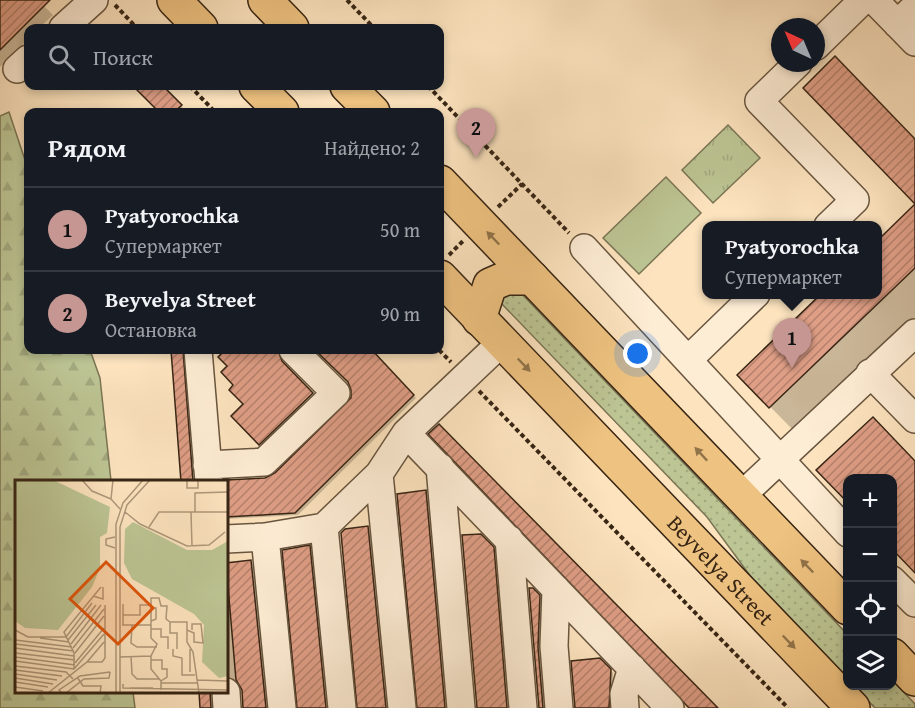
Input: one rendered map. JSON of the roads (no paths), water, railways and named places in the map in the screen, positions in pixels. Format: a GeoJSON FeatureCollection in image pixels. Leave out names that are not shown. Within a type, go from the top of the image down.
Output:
{"type":"FeatureCollection","features":[{"type":"Feature","properties":{"kind":"main road"},"geometry":{"type":"LineString","coordinates":[[174,0],[197,24]]}},
{"type":"Feature","properties":{"kind":"main road"},"geometry":{"type":"LineString","coordinates":[[265,0],[288,24]]}},
{"type":"Feature","properties":{"kind":"main road"},"geometry":{"type":"LineString","coordinates":[[260,90],[278,108]]}},
{"type":"Feature","properties":{"kind":"main road"},"geometry":{"type":"LineString","coordinates":[[351,90],[369,108]]}},
{"type":"Feature","properties":{"kind":"main road"},"geometry":{"type":"LineString","coordinates":[[444,186],[843,603]]}},
{"type":"Feature","properties":{"kind":"main road"},"geometry":{"type":"LineString","coordinates":[[480,319],[490,285],[506,278],[532,278]]}},
{"type":"Feature","properties":{"kind":"main road","name":"Beyvelya Street"},"geometry":{"type":"LineString","coordinates":[[444,281],[853,708]]}},
{"type":"Feature","properties":{"kind":"main road"},"geometry":{"type":"LineString","coordinates":[[897,660],[915,679]]}},
{"type":"Feature","properties":{"kind":"lane"},"geometry":{"type":"LineString","coordinates":[[67,24],[94,0]]}},
{"type":"Feature","properties":{"kind":"lane"},"geometry":{"type":"LineString","coordinates":[[825,36],[863,0]]}},
{"type":"Feature","properties":{"kind":"lane"},"geometry":{"type":"LineString","coordinates":[[874,0],[909,24]]}},
{"type":"Feature","properties":{"kind":"lane"},"geometry":{"type":"LineString","coordinates":[[789,72],[759,101],[855,200],[832,221]]}},
{"type":"Feature","properties":{"kind":"lane"},"geometry":{"type":"LineString","coordinates":[[584,248],[843,528]]}},
{"type":"Feature","properties":{"kind":"lane"},"geometry":{"type":"LineString","coordinates":[[689,359],[751,299]]}},
{"type":"Feature","properties":{"kind":"lane"},"geometry":{"type":"LineString","coordinates":[[741,496],[870,372],[915,333]]}},
{"type":"Feature","properties":{"kind":"lane"},"geometry":{"type":"LineString","coordinates":[[228,539],[265,537],[324,527],[379,474],[406,433],[502,342]]}},
{"type":"Feature","properties":{"kind":"lane"},"geometry":{"type":"LineString","coordinates":[[198,354],[208,473],[264,462],[336,393],[297,354]]}},
{"type":"Feature","properties":{"kind":"lane"},"geometry":{"type":"LineString","coordinates":[[870,372],[915,419]]}},
{"type":"Feature","properties":{"kind":"lane"},"geometry":{"type":"LineString","coordinates":[[406,433],[670,708]]}},
{"type":"Feature","properties":{"kind":"lane"},"geometry":{"type":"LineString","coordinates":[[440,467],[461,708]]}},
{"type":"Feature","properties":{"kind":"lane"},"geometry":{"type":"LineString","coordinates":[[379,474],[402,708]]}},
{"type":"Feature","properties":{"kind":"lane"},"geometry":{"type":"LineString","coordinates":[[324,527],[342,708]]}},
{"type":"Feature","properties":{"kind":"lane"},"geometry":{"type":"LineString","coordinates":[[265,537],[282,708]]}},
{"type":"Feature","properties":{"kind":"lane"},"geometry":{"type":"LineString","coordinates":[[509,539],[523,708]]}},
{"type":"Feature","properties":{"kind":"lane"},"geometry":{"type":"LineString","coordinates":[[894,582],[915,603]]}},
{"type":"Feature","properties":{"kind":"lane"},"geometry":{"type":"LineString","coordinates":[[556,589],[554,646],[559,708]]}},
{"type":"Feature","properties":{"kind":"lane"},"geometry":{"type":"LineString","coordinates":[[625,708],[624,694],[632,668]]}},
{"type":"Feature","properties":{"kind":"lane"},"geometry":{"type":"LineString","coordinates":[[226,693],[227,708]]}},
{"type":"Feature","properties":{"kind":"place","name":"Beyvelya Street"},"geometry":{"type":"Point","coordinates":[476,158]}},
{"type":"Feature","properties":{"kind":"place","name":"Pyatyorochka"},"geometry":{"type":"Point","coordinates":[792,368]}}]}
